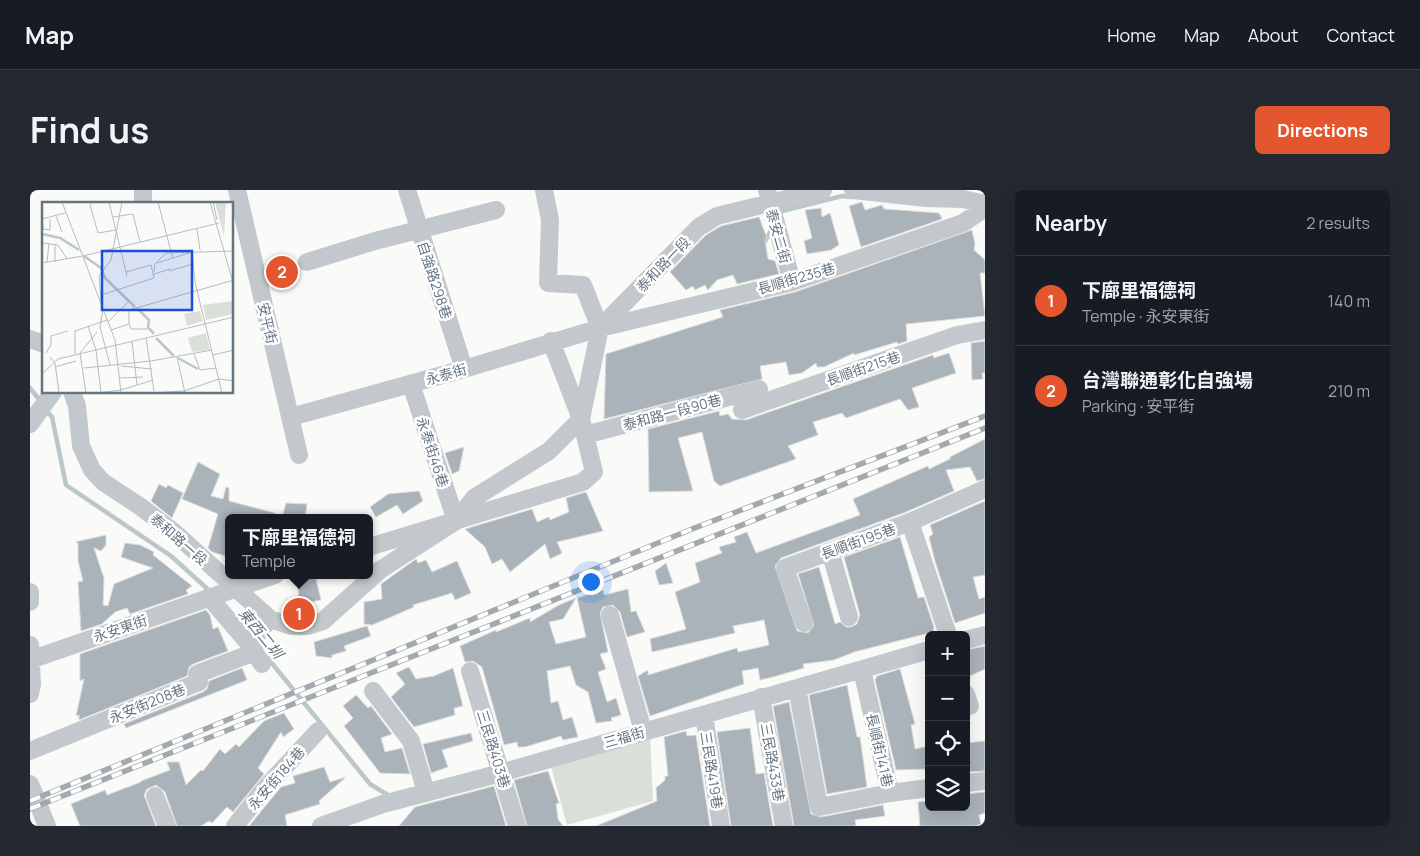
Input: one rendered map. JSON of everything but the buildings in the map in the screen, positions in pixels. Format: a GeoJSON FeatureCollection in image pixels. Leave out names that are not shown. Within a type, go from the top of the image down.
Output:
{"type":"FeatureCollection","features":[{"type":"Feature","properties":{"kind":"street","name":"安平街"},"geometry":{"type":"LineString","coordinates":[[237,190],[299,455]]}},
{"type":"Feature","properties":{"kind":"street","name":"自強路298巷"},"geometry":{"type":"LineString","coordinates":[[407,190],[464,369]]}},
{"type":"Feature","properties":{"kind":"street"},"geometry":{"type":"LineString","coordinates":[[544,190],[550,220],[548,283],[582,285],[600,328]]}},
{"type":"Feature","properties":{"kind":"street","name":"泰和路一段"},"geometry":{"type":"LineString","coordinates":[[456,521],[474,498],[549,452],[583,427],[600,328],[699,227],[718,216],[771,208],[799,194],[823,190]]}},
{"type":"Feature","properties":{"kind":"street"},"geometry":{"type":"LineString","coordinates":[[853,190],[926,198],[963,199],[985,204]]}},
{"type":"Feature","properties":{"kind":"street","name":"泰安二街"},"geometry":{"type":"LineString","coordinates":[[771,208],[792,282]]}},
{"type":"Feature","properties":{"kind":"street","name":"長順街235巷"},"geometry":{"type":"LineString","coordinates":[[600,328],[792,282],[963,223],[985,208]]}},
{"type":"Feature","properties":{"kind":"street"},"geometry":{"type":"LineString","coordinates":[[307,262],[374,241],[420,231],[496,210]]}},
{"type":"Feature","properties":{"kind":"street","name":"永泰街"},"geometry":{"type":"LineString","coordinates":[[291,417],[464,369],[551,341],[600,328]]}},
{"type":"Feature","properties":{"kind":"street","name":"長順街215巷"},"geometry":{"type":"LineString","coordinates":[[742,410],[957,335],[985,330]]}},
{"type":"Feature","properties":{"kind":"street"},"geometry":{"type":"LineString","coordinates":[[30,339],[42,343]]}},
{"type":"Feature","properties":{"kind":"street","name":"泰和路一段"},"geometry":{"type":"LineString","coordinates":[[373,576],[456,521],[583,482],[594,472],[583,427],[551,341]]}},
{"type":"Feature","properties":{"kind":"street","name":"永泰街46巷"},"geometry":{"type":"LineString","coordinates":[[411,384],[456,521]]}},
{"type":"Feature","properties":{"kind":"street","name":"泰和路一段90巷"},"geometry":{"type":"LineString","coordinates":[[583,427],[759,389]]}},
{"type":"Feature","properties":{"kind":"street","name":"泰和路一段"},"geometry":{"type":"LineString","coordinates":[[73,394],[77,406],[81,446],[92,470],[103,482],[141,507],[175,533],[225,577]]}},
{"type":"Feature","properties":{"kind":"street"},"geometry":{"type":"LineString","coordinates":[[30,424],[49,399]]}},
{"type":"Feature","properties":{"kind":"street","name":"長順街195巷"},"geometry":{"type":"LineString","coordinates":[[804,623],[785,568],[910,522],[985,489]]}},
{"type":"Feature","properties":{"kind":"street"},"geometry":{"type":"LineString","coordinates":[[373,546],[456,521]]}},
{"type":"Feature","properties":{"kind":"street"},"geometry":{"type":"LineString","coordinates":[[910,522],[947,631]]}},
{"type":"Feature","properties":{"kind":"street"},"geometry":{"type":"LineString","coordinates":[[830,551],[849,617]]}},
{"type":"Feature","properties":{"kind":"street","name":"泰和路一段"},"geometry":{"type":"LineString","coordinates":[[228,579],[270,619],[291,626],[302,627],[323,621],[370,579]]}},
{"type":"Feature","properties":{"kind":"street"},"geometry":{"type":"LineString","coordinates":[[237,587],[262,579]]}},
{"type":"Feature","properties":{"kind":"street","name":"永安東街"},"geometry":{"type":"LineString","coordinates":[[31,654],[237,587]]}},
{"type":"Feature","properties":{"kind":"street"},"geometry":{"type":"LineString","coordinates":[[30,592],[30,602]]}},
{"type":"Feature","properties":{"kind":"street"},"geometry":{"type":"LineString","coordinates":[[210,597],[255,653],[270,619]]}},
{"type":"Feature","properties":{"kind":"street"},"geometry":{"type":"LineString","coordinates":[[610,615],[643,731]]}},
{"type":"Feature","properties":{"kind":"street"},"geometry":{"type":"LineString","coordinates":[[970,639],[985,635]]}},
{"type":"Feature","properties":{"kind":"street","name":"三福街"},"geometry":{"type":"LineString","coordinates":[[321,826],[391,801],[501,773],[925,651]]}},
{"type":"Feature","properties":{"kind":"street","name":"永安街208巷"},"geometry":{"type":"LineString","coordinates":[[30,751],[199,682],[197,674],[255,653]]}},
{"type":"Feature","properties":{"kind":"street"},"geometry":{"type":"LineString","coordinates":[[30,694],[31,654]]}},
{"type":"Feature","properties":{"kind":"street","name":"長順街141巷"},"geometry":{"type":"LineString","coordinates":[[862,670],[890,793],[925,789]]}},
{"type":"Feature","properties":{"kind":"street","name":"三民路403巷"},"geometry":{"type":"LineString","coordinates":[[470,672],[517,826]]}},
{"type":"Feature","properties":{"kind":"street"},"geometry":{"type":"LineString","coordinates":[[797,688],[819,807],[890,793]]}},
{"type":"Feature","properties":{"kind":"street"},"geometry":{"type":"LineString","coordinates":[[373,691],[411,741],[426,792]]}},
{"type":"Feature","properties":{"kind":"street","name":"三民路433巷"},"geometry":{"type":"LineString","coordinates":[[762,698],[784,826]]}},
{"type":"Feature","properties":{"kind":"street","name":"三民路419巷"},"geometry":{"type":"LineString","coordinates":[[704,715],[721,826]]}},
{"type":"Feature","properties":{"kind":"street","name":"永安街184巷"},"geometry":{"type":"LineString","coordinates":[[235,826],[266,786],[318,731]]}},
{"type":"Feature","properties":{"kind":"street"},"geometry":{"type":"LineString","coordinates":[[970,782],[985,780]]}},
{"type":"Feature","properties":{"kind":"street"},"geometry":{"type":"LineString","coordinates":[[30,784],[47,826]]}},
{"type":"Feature","properties":{"kind":"street"},"geometry":{"type":"LineString","coordinates":[[155,796],[167,826]]}},
{"type":"Feature","properties":{"kind":"street"},"geometry":{"type":"LineString","coordinates":[[30,822],[40,807]]}},
{"type":"Feature","properties":{"kind":"shaded area"},"geometry":{"type":"Polygon","coordinates":[[[650,733],[653,801],[567,825],[550,763],[650,733]]]}},
{"type":"Feature","properties":{"kind":"waterway"},"geometry":{"type":"LineString","coordinates":[[780,216],[782,211],[842,196],[852,197]]}},
{"type":"Feature","properties":{"kind":"waterway"},"geometry":{"type":"LineString","coordinates":[[762,246],[772,229]]}},
{"type":"Feature","properties":{"kind":"waterway","name":"東西二圳"},"geometry":{"type":"LineString","coordinates":[[30,388],[41,402]]}},
{"type":"Feature","properties":{"kind":"waterway","name":"東西二圳"},"geometry":{"type":"LineString","coordinates":[[45,409],[52,417],[66,485],[171,556],[212,593]]}},
{"type":"Feature","properties":{"kind":"waterway","name":"東西二圳"},"geometry":{"type":"LineString","coordinates":[[266,656],[370,784],[391,797]]}},
{"type":"Feature","properties":{"kind":"railway"},"geometry":{"type":"LineString","coordinates":[[30,801],[692,529],[985,416]]}},
{"type":"Feature","properties":{"kind":"railway"},"geometry":{"type":"LineString","coordinates":[[30,809],[985,428]]}},
{"type":"Feature","properties":{"kind":"place","name":"台灣聯通彰化自強場"},"geometry":{"type":"Point","coordinates":[282,272]}},
{"type":"Feature","properties":{"kind":"place","name":"下廍里福德祠"},"geometry":{"type":"Point","coordinates":[299,614]}}]}
